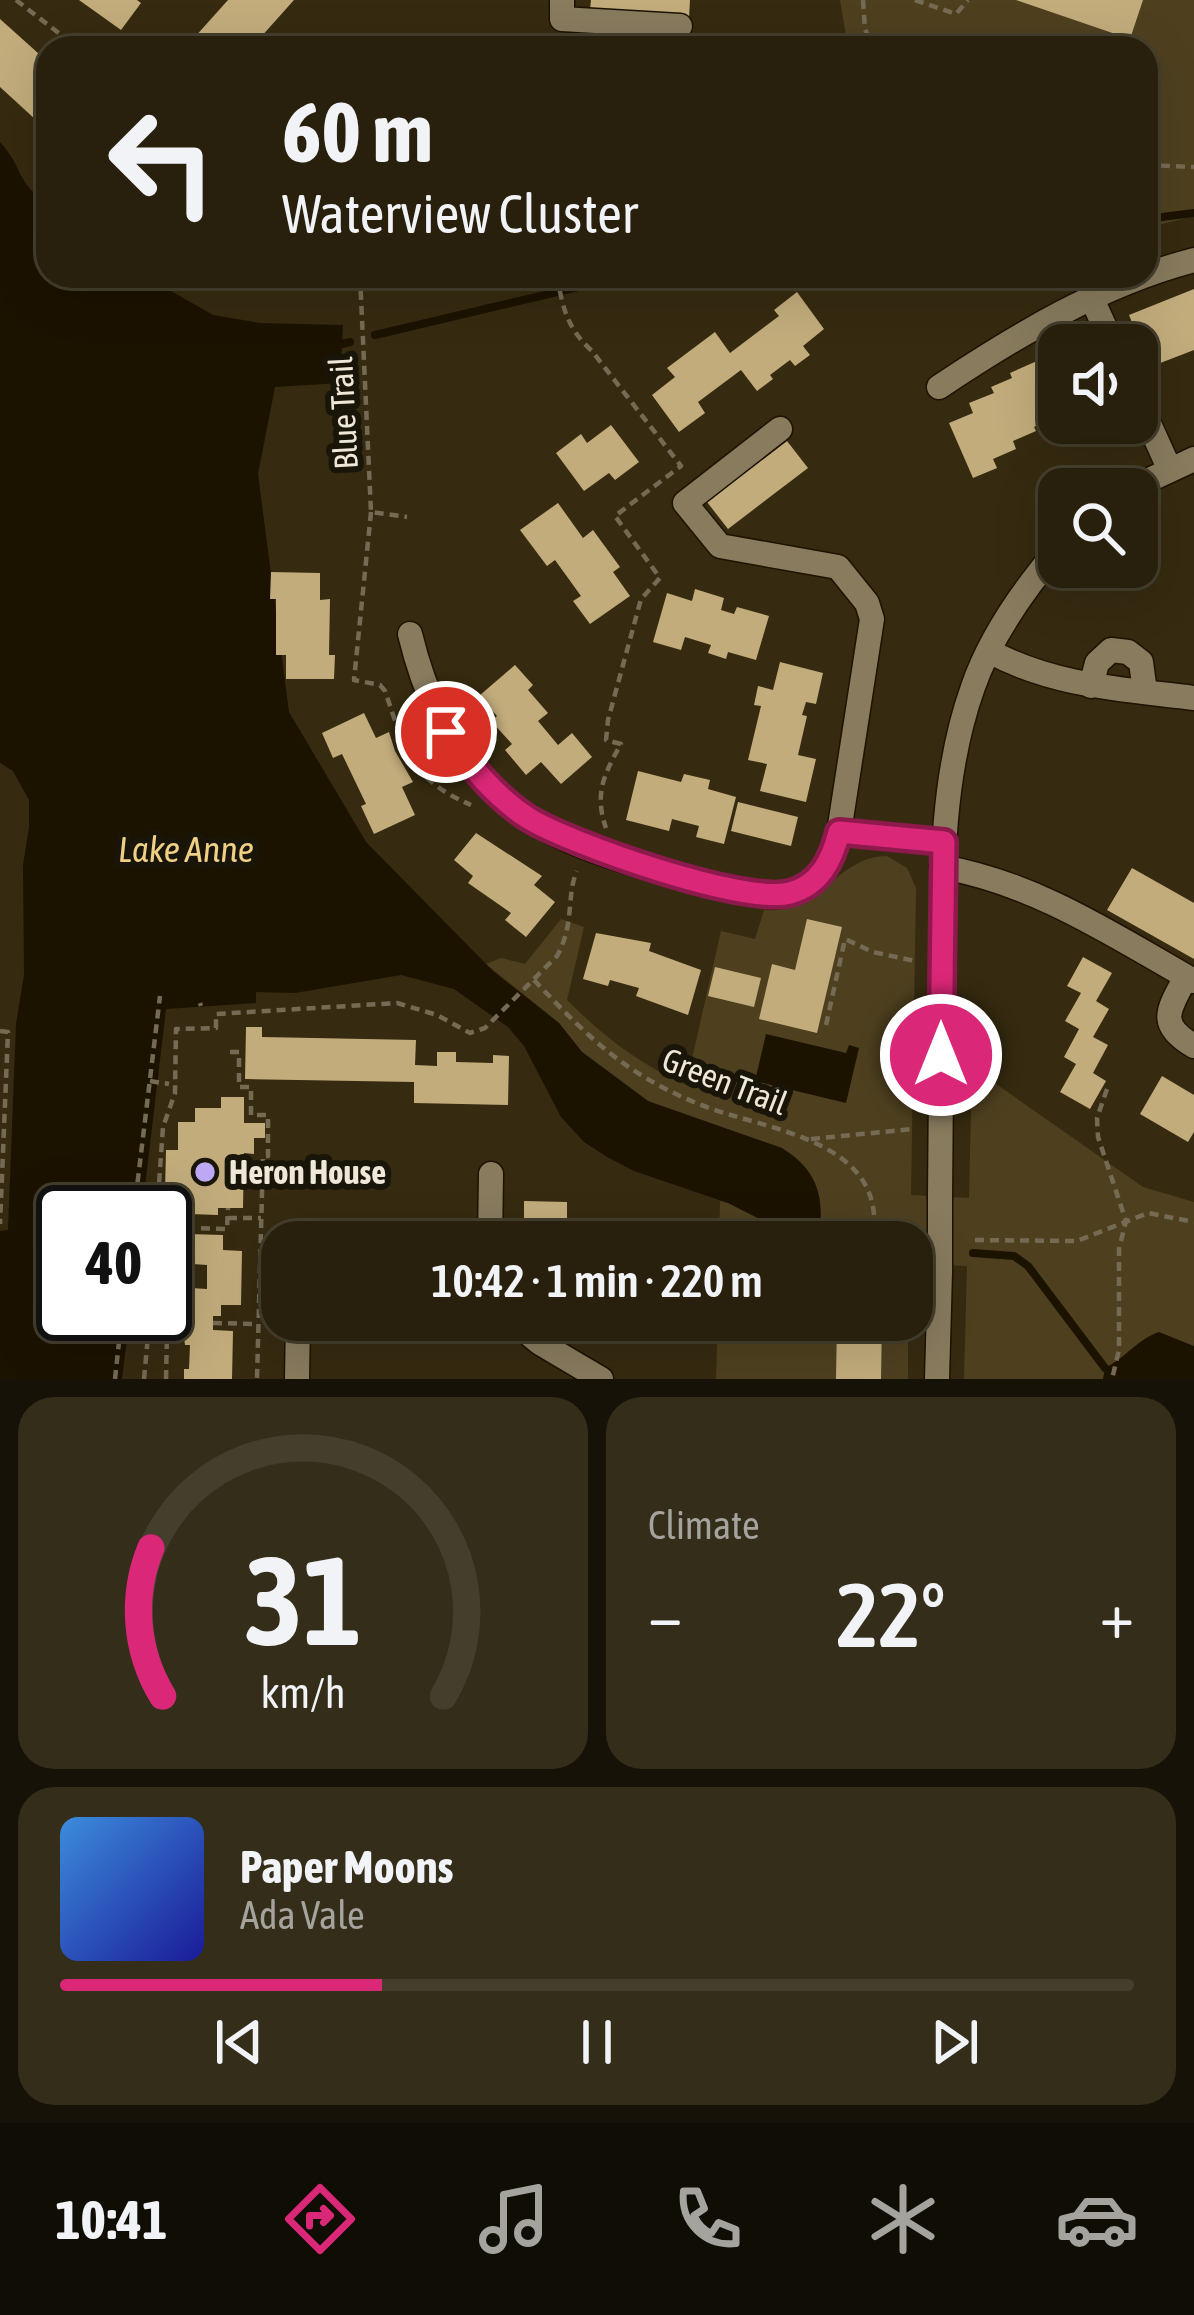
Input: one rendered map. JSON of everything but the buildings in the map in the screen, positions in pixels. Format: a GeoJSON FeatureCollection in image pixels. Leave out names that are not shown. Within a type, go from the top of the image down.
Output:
{"type":"FeatureCollection","features":[{"type":"Feature","properties":{"kind":"street"},"geometry":{"type":"LineString","coordinates":[[562,0],[562,19],[680,26]]}},
{"type":"Feature","properties":{"kind":"street"},"geometry":{"type":"LineString","coordinates":[[1158,274],[1194,260]]}},
{"type":"Feature","properties":{"kind":"street"},"geometry":{"type":"LineString","coordinates":[[939,387],[1016,335],[1121,288]]}},
{"type":"Feature","properties":{"kind":"street"},"geometry":{"type":"LineString","coordinates":[[1092,299],[1103,324]]}},
{"type":"Feature","properties":{"kind":"street"},"geometry":{"type":"LineString","coordinates":[[1158,428],[1182,464]]}},
{"type":"Feature","properties":{"kind":"street"},"geometry":{"type":"LineString","coordinates":[[410,634],[446,732],[469,763],[524,815],[592,849],[741,891],[773,895],[808,885],[821,873],[839,832],[872,631],[867,603],[838,567],[720,546],[685,503],[780,429]]}},
{"type":"Feature","properties":{"kind":"street"},"geometry":{"type":"LineString","coordinates":[[937,1379],[943,855],[964,717],[989,651],[1038,572]]}},
{"type":"Feature","properties":{"kind":"street"},"geometry":{"type":"LineString","coordinates":[[1091,686],[1097,663],[1111,650],[1128,652],[1141,662],[1145,692]]}},
{"type":"Feature","properties":{"kind":"street"},"geometry":{"type":"LineString","coordinates":[[989,651],[1041,676],[1194,698]]}},
{"type":"Feature","properties":{"kind":"street"},"geometry":{"type":"LineString","coordinates":[[839,832],[943,855],[1024,890],[1190,979],[1168,1020],[1172,1031],[1194,1046]]}},
{"type":"Feature","properties":{"kind":"street"},"geometry":{"type":"LineString","coordinates":[[490,1221],[491,1174]]}},
{"type":"Feature","properties":{"kind":"street"},"geometry":{"type":"LineString","coordinates":[[297,1379],[298,1341]]}},
{"type":"Feature","properties":{"kind":"street"},"geometry":{"type":"LineString","coordinates":[[538,1341],[601,1379]]}},
{"type":"Feature","properties":{"kind":"path"},"geometry":{"type":"LineString","coordinates":[[16,0],[62,36]]}},
{"type":"Feature","properties":{"kind":"path"},"geometry":{"type":"LineString","coordinates":[[863,0],[868,36]]}},
{"type":"Feature","properties":{"kind":"path"},"geometry":{"type":"LineString","coordinates":[[915,0],[956,14],[968,0]]}},
{"type":"Feature","properties":{"kind":"path"},"geometry":{"type":"LineString","coordinates":[[1158,166],[1194,167]]}},
{"type":"Feature","properties":{"kind":"path","name":"Blue Trail"},"geometry":{"type":"LineString","coordinates":[[361,288],[370,512],[406,517]]}},
{"type":"Feature","properties":{"kind":"path"},"geometry":{"type":"LineString","coordinates":[[159,1185],[164,1127],[175,1094],[176,1029],[216,1028],[216,1014],[397,1004],[436,1015],[462,1032],[485,1028],[565,943],[574,894],[572,878],[607,831],[598,805],[602,777],[621,744],[606,740],[619,673],[641,599],[660,578],[615,516],[681,466],[564,317],[559,288]]}},
{"type":"Feature","properties":{"kind":"path"},"geometry":{"type":"LineString","coordinates":[[826,1025],[845,939],[873,952],[915,962]]}},
{"type":"Feature","properties":{"kind":"path","name":"Green Trail"},"geometry":{"type":"LineString","coordinates":[[534,979],[568,1016],[646,1078],[726,1114],[811,1139],[841,1156],[870,1199],[872,1221]]}},
{"type":"Feature","properties":{"kind":"path"},"geometry":{"type":"LineString","coordinates":[[137,1185],[160,996]]}},
{"type":"Feature","properties":{"kind":"path"},"geometry":{"type":"LineString","coordinates":[[0,1031],[8,1031],[0,1224]]}},
{"type":"Feature","properties":{"kind":"path"},"geometry":{"type":"LineString","coordinates":[[230,1052],[239,1052],[239,1088],[251,1087],[251,1115],[268,1115],[268,1156],[262,1156],[257,1379]]}},
{"type":"Feature","properties":{"kind":"path"},"geometry":{"type":"LineString","coordinates":[[150,1081],[169,1084]]}},
{"type":"Feature","properties":{"kind":"path"},"geometry":{"type":"LineString","coordinates":[[1108,1089],[1097,1118],[1097,1137],[1126,1221],[1119,1249],[1119,1351],[1112,1379]]}},
{"type":"Feature","properties":{"kind":"path"},"geometry":{"type":"LineString","coordinates":[[811,1139],[913,1129]]}},
{"type":"Feature","properties":{"kind":"path"},"geometry":{"type":"LineString","coordinates":[[192,1228],[227,1229],[228,1208]]}},
{"type":"Feature","properties":{"kind":"path"},"geometry":{"type":"LineString","coordinates":[[975,1240],[1077,1240],[1148,1213],[1194,1222]]}},
{"type":"Feature","properties":{"kind":"path"},"geometry":{"type":"LineString","coordinates":[[228,1217],[261,1218]]}},
{"type":"Feature","properties":{"kind":"path"},"geometry":{"type":"LineString","coordinates":[[213,1323],[259,1324]]}},
{"type":"Feature","properties":{"kind":"path"},"geometry":{"type":"LineString","coordinates":[[115,1379],[119,1341]]}},
{"type":"Feature","properties":{"kind":"path"},"geometry":{"type":"LineString","coordinates":[[144,1379],[148,1341]]}},
{"type":"Feature","properties":{"kind":"path"},"geometry":{"type":"LineString","coordinates":[[166,1379],[167,1341]]}},
{"type":"Feature","properties":{"kind":"shaded area"},"geometry":{"type":"Polygon","coordinates":[[[840,0],[1194,0],[1194,216],[1158,225],[1158,36],[846,36],[840,0]]]}},
{"type":"Feature","properties":{"kind":"shaded area"},"geometry":{"type":"Polygon","coordinates":[[[887,856],[907,868],[916,888],[911,1195],[969,1198],[972,1067],[1143,1187],[1194,1202],[1194,1379],[964,1379],[967,1266],[933,1264],[933,1221],[720,1221],[720,1201],[728,1203],[692,1120],[648,1101],[582,1052],[559,1023],[486,964],[501,958],[525,964],[561,919],[584,927],[567,1000],[622,1048],[686,1085],[721,931],[755,939],[764,910],[800,904],[869,859],[887,856]]]}},
{"type":"Feature","properties":{"kind":"shaded area"},"geometry":{"type":"Polygon","coordinates":[[[717,1341],[908,1341],[908,1379],[716,1379],[717,1341]]]}},
{"type":"Feature","properties":{"kind":"water","name":"Lake Anne"},"geometry":{"type":"Polygon","coordinates":[[[0,142],[36,194],[36,288],[166,288],[213,315],[260,323],[343,325],[340,383],[275,387],[258,474],[289,712],[366,842],[493,971],[559,1023],[582,1052],[648,1101],[793,1155],[814,1181],[820,1221],[763,1221],[607,1157],[584,1142],[561,1117],[524,1046],[508,1027],[454,989],[401,975],[295,993],[256,992],[256,1003],[166,1009],[145,1185],[36,1185],[36,1341],[127,1341],[122,1379],[0,1379],[0,1231],[8,1230],[16,1024],[24,975],[23,865],[29,827],[29,800],[13,771],[0,763],[0,142]]]}},
{"type":"Feature","properties":{"kind":"water"},"geometry":{"type":"Polygon","coordinates":[[[766,1034],[846,1053],[849,1045],[859,1048],[846,1103],[755,1081],[766,1034]]]}},
{"type":"Feature","properties":{"kind":"water"},"geometry":{"type":"Polygon","coordinates":[[[1159,1332],[1194,1346],[1194,1379],[1103,1379],[1105,1368],[1159,1332]]]}},
{"type":"Feature","properties":{"kind":"waterway"},"geometry":{"type":"LineString","coordinates":[[1158,218],[1194,213]]}},
{"type":"Feature","properties":{"kind":"waterway"},"geometry":{"type":"LineString","coordinates":[[375,335],[574,288]]}},
{"type":"Feature","properties":{"kind":"waterway"},"geometry":{"type":"LineString","coordinates":[[342,344],[350,342]]}},
{"type":"Feature","properties":{"kind":"waterway"},"geometry":{"type":"LineString","coordinates":[[973,1253],[1014,1256],[1028,1266],[1105,1368]]}},
{"type":"Feature","properties":{"kind":"place","name":"Heron House"},"geometry":{"type":"Point","coordinates":[205,1172]}},
{"type":"Feature","properties":{"kind":"route"},"geometry":{"type":"LineString","coordinates":[[446,732],[491,787],[559,836],[741,891],[773,895],[808,885],[830,861],[839,832],[944,842],[941,1055]]}}]}
